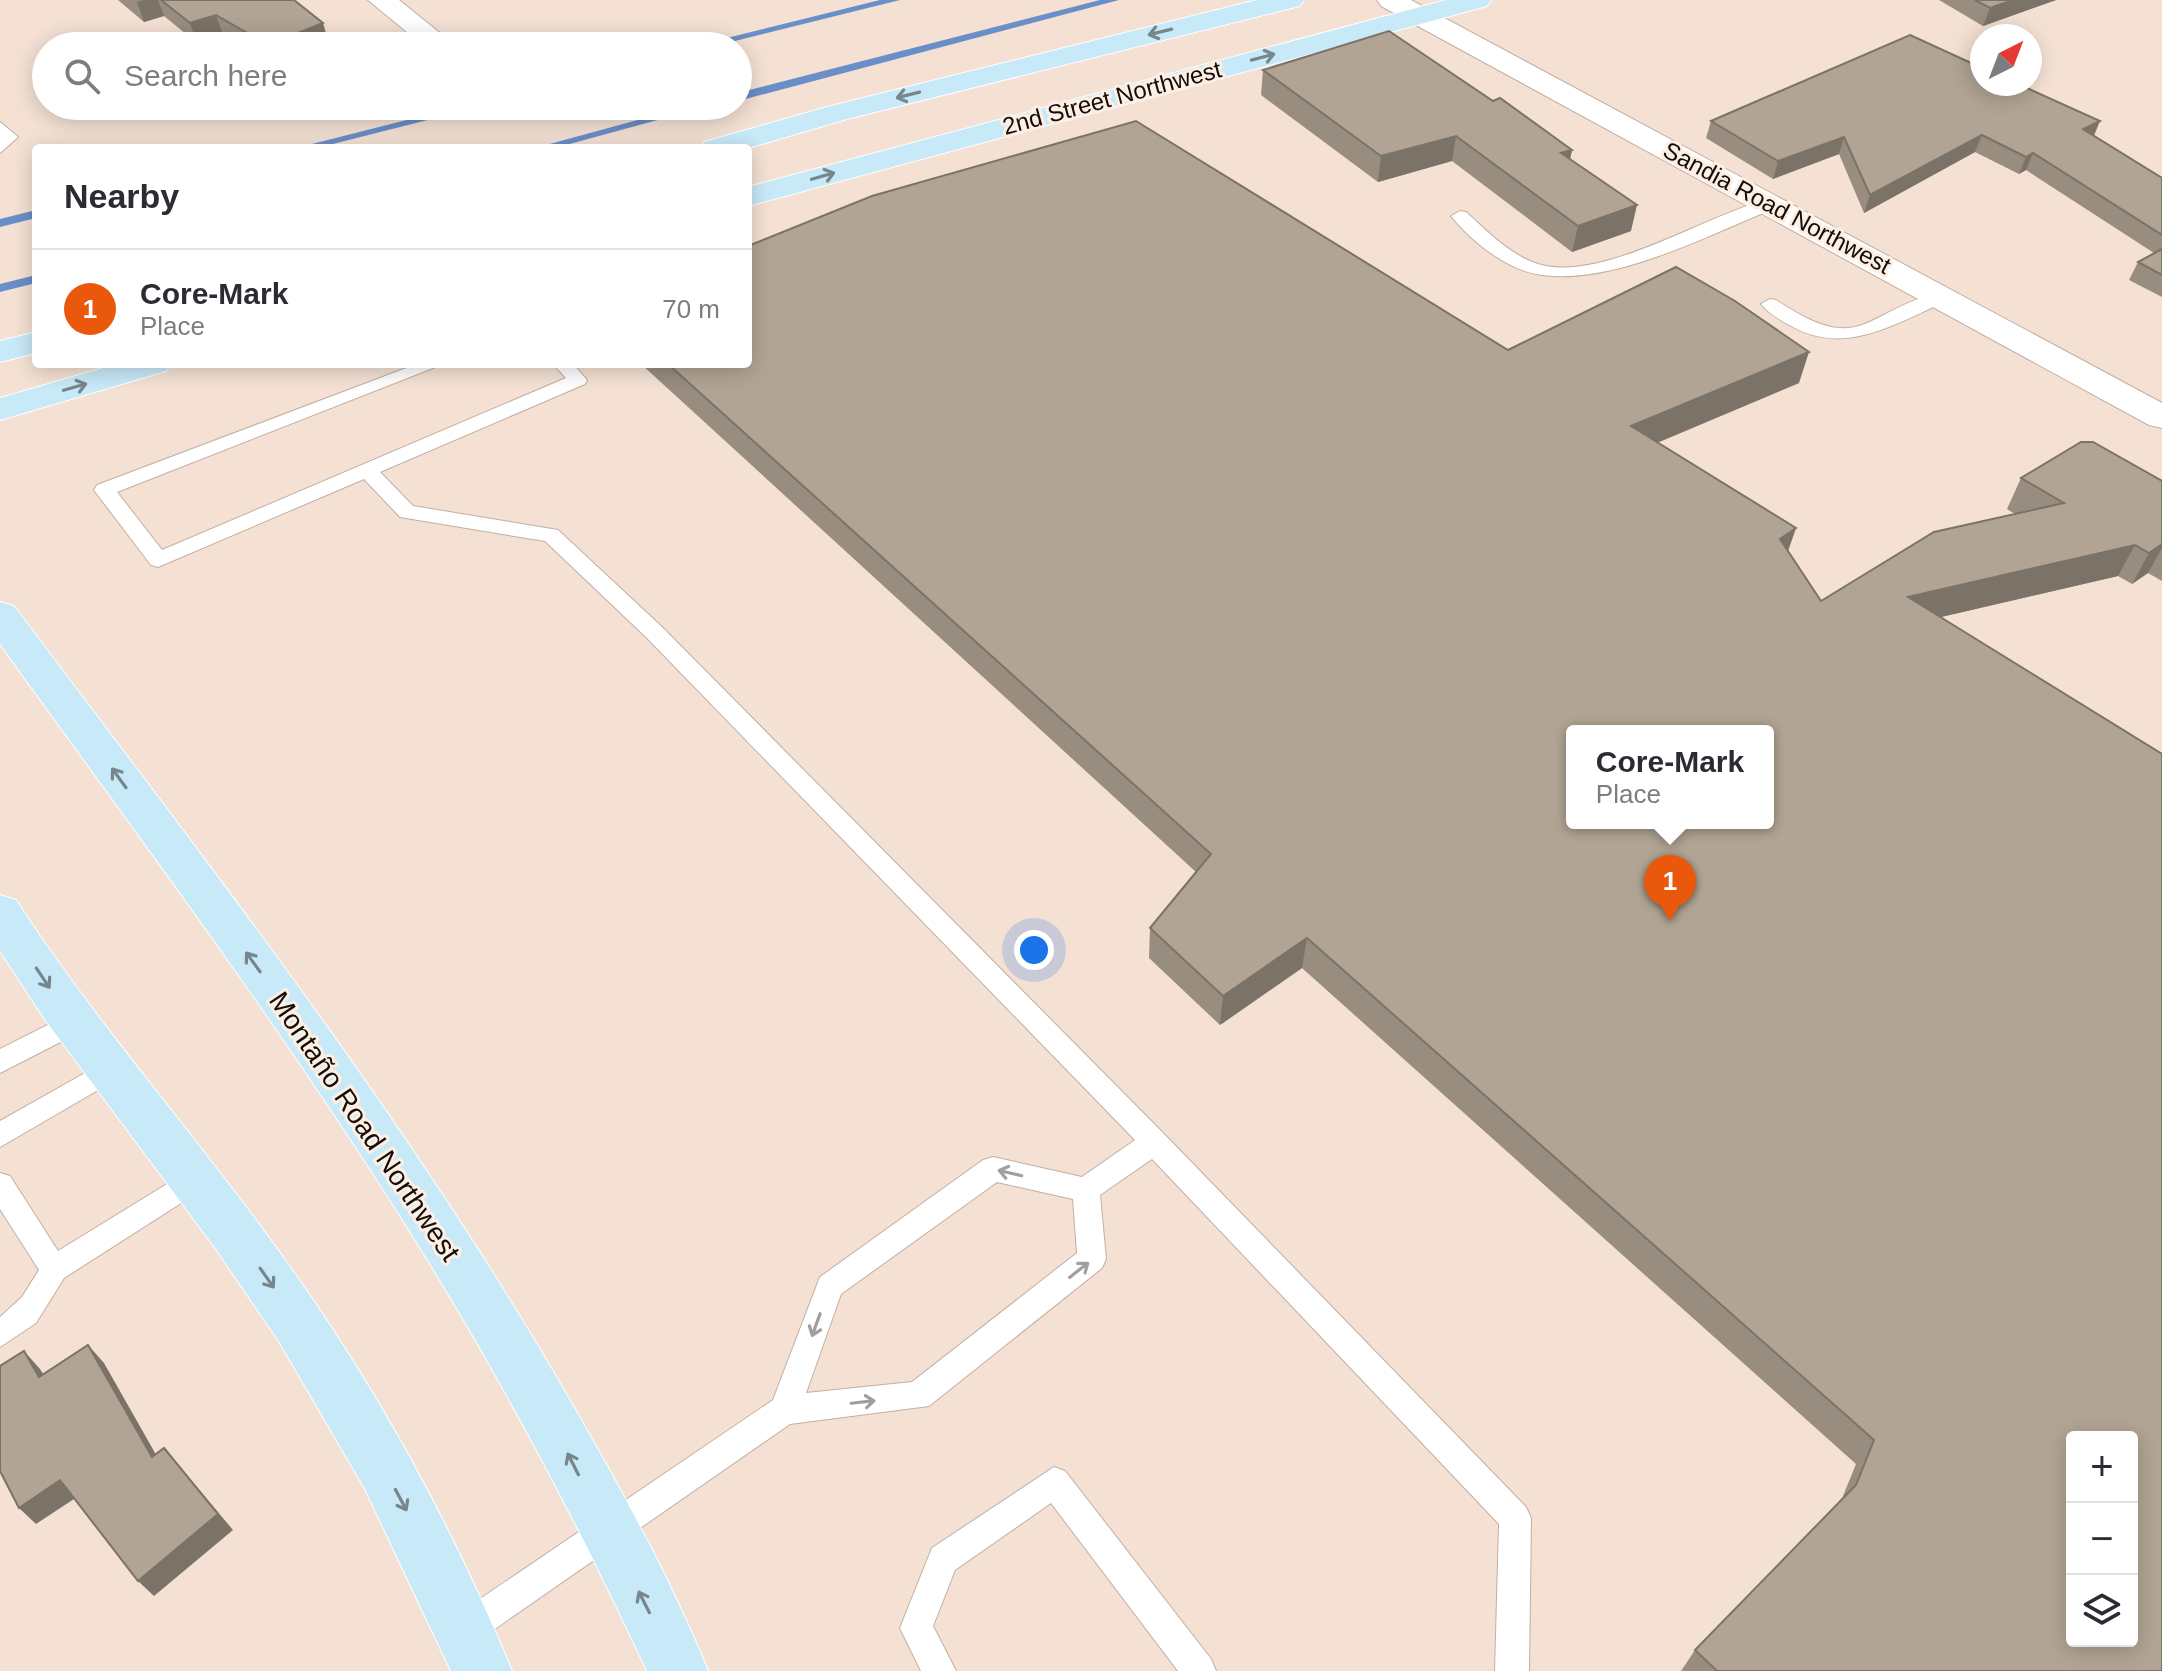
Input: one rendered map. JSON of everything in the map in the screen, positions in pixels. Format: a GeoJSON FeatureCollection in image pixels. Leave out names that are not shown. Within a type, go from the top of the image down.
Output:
{"type":"FeatureCollection","features":[{"type":"Feature","properties":{"kind":"main road","name":"2nd Street Northwest"},"geometry":{"type":"LineString","coordinates":[[729,144],[837,113],[1290,0]]}},
{"type":"Feature","properties":{"kind":"main road","name":"2nd Street Northwest"},"geometry":{"type":"LineString","coordinates":[[752,196],[1477,0]]}},
{"type":"Feature","properties":{"kind":"main road"},"geometry":{"type":"LineString","coordinates":[[0,352],[32,343]]}},
{"type":"Feature","properties":{"kind":"main road"},"geometry":{"type":"LineString","coordinates":[[0,409],[140,368]]}},
{"type":"Feature","properties":{"kind":"main road","name":"Montaño Road Northwest"},"geometry":{"type":"LineString","coordinates":[[0,615],[316,1049],[424,1209],[531,1387],[678,1671]]}},
{"type":"Feature","properties":{"kind":"main road"},"geometry":{"type":"LineString","coordinates":[[5,934],[270,1283],[368,1437],[473,1650]]}},
{"type":"Feature","properties":{"kind":"street"},"geometry":{"type":"LineString","coordinates":[[382,0],[424,32]]}},
{"type":"Feature","properties":{"kind":"street","name":"Sandia Road Northwest"},"geometry":{"type":"LineString","coordinates":[[1391,0],[2162,417]]}},
{"type":"Feature","properties":{"kind":"lane"},"geometry":{"type":"LineString","coordinates":[[0,127],[10,137],[0,148]]}},
{"type":"Feature","properties":{"kind":"lane"},"geometry":{"type":"LineString","coordinates":[[1460,216],[1501,251],[1522,263],[1540,270],[1563,271],[1590,268],[1676,241],[1769,204]]}},
{"type":"Feature","properties":{"kind":"lane"},"geometry":{"type":"LineString","coordinates":[[1770,304],[1803,325],[1832,335],[1852,333],[1941,297]]}},
{"type":"Feature","properties":{"kind":"lane"},"geometry":{"type":"LineString","coordinates":[[424,368],[104,490],[158,560],[578,380],[566,368]]}},
{"type":"Feature","properties":{"kind":"lane"},"geometry":{"type":"LineString","coordinates":[[369,472],[407,512],[551,535],[654,632],[1154,1142],[1515,1518],[1512,1671]]}},
{"type":"Feature","properties":{"kind":"lane"},"geometry":{"type":"LineString","coordinates":[[0,1062],[73,1023]]}},
{"type":"Feature","properties":{"kind":"lane"},"geometry":{"type":"LineString","coordinates":[[0,1135],[108,1071]]}},
{"type":"Feature","properties":{"kind":"lane"},"geometry":{"type":"LineString","coordinates":[[785,1410],[830,1286],[993,1169],[1086,1190],[1154,1142]]}},
{"type":"Feature","properties":{"kind":"lane"},"geometry":{"type":"LineString","coordinates":[[0,1333],[17,1323],[41,1299],[54,1269],[193,1180]]}},
{"type":"Feature","properties":{"kind":"lane"},"geometry":{"type":"LineString","coordinates":[[0,1185],[54,1269]]}},
{"type":"Feature","properties":{"kind":"lane"},"geometry":{"type":"LineString","coordinates":[[473,1650],[609,1533],[785,1410],[918,1396],[1092,1259],[1086,1190]]}},
{"type":"Feature","properties":{"kind":"lane"},"geometry":{"type":"LineString","coordinates":[[939,1671],[916,1628],[943,1559],[1054,1482],[1199,1671]]}},
{"type":"Feature","properties":{"kind":"building"},"geometry":{"type":"Polygon","coordinates":[[[161,0],[294,0],[323,23],[300,32],[245,32],[216,15],[190,23],[161,0]]]}},
{"type":"Feature","properties":{"kind":"building"},"geometry":{"type":"Polygon","coordinates":[[[1975,0],[2013,0],[1990,8],[1975,0]]]}},
{"type":"Feature","properties":{"kind":"building"},"geometry":{"type":"Polygon","coordinates":[[[1389,31],[1493,101],[1500,98],[1572,150],[1561,153],[1637,205],[1578,226],[1456,136],[1381,156],[1263,70],[1389,31]]]}},
{"type":"Feature","properties":{"kind":"building"},"geometry":{"type":"Polygon","coordinates":[[[1910,35],[1970,62],[1970,96],[2042,95],[2100,121],[2083,129],[2162,178],[2162,235],[2033,153],[2026,157],[1982,135],[1870,195],[1844,137],[1778,161],[1711,121],[1910,35]]]}},
{"type":"Feature","properties":{"kind":"building"},"geometry":{"type":"Polygon","coordinates":[[[1136,121],[1508,350],[1676,267],[1735,301],[1809,352],[1631,426],[1796,528],[1780,539],[1821,601],[1934,532],[2064,503],[2021,478],[2081,442],[2093,442],[2162,481],[2162,544],[2149,553],[2135,545],[1908,597],[2162,754],[2162,1671],[1717,1671],[1695,1650],[1856,1485],[1874,1440],[1307,938],[1223,996],[1150,928],[1211,854],[672,368],[752,368],[752,244],[872,196],[1136,121]]]}},
{"type":"Feature","properties":{"kind":"building"},"geometry":{"type":"Polygon","coordinates":[[[2162,249],[2162,275],[2138,262],[2162,249]]]}},
{"type":"Feature","properties":{"kind":"building"},"geometry":{"type":"Polygon","coordinates":[[[88,1345],[152,1457],[164,1448],[218,1514],[138,1581],[60,1480],[19,1508],[0,1471],[0,1366],[24,1351],[39,1377],[88,1345]]]}},
{"type":"Feature","properties":{"kind":"waterway"},"geometry":{"type":"LineString","coordinates":[[752,34],[894,0]]}},
{"type":"Feature","properties":{"kind":"waterway"},"geometry":{"type":"LineString","coordinates":[[752,93],[1113,0]]}},
{"type":"Feature","properties":{"kind":"waterway"},"geometry":{"type":"LineString","coordinates":[[319,144],[419,120]]}},
{"type":"Feature","properties":{"kind":"waterway"},"geometry":{"type":"LineString","coordinates":[[556,144],[649,120]]}},
{"type":"Feature","properties":{"kind":"waterway"},"geometry":{"type":"LineString","coordinates":[[0,223],[32,215]]}},
{"type":"Feature","properties":{"kind":"waterway"},"geometry":{"type":"LineString","coordinates":[[1,288],[32,280]]}},
{"type":"Feature","properties":{"kind":"place","name":"Core-Mark"},"geometry":{"type":"Point","coordinates":[1670,921]}}]}
